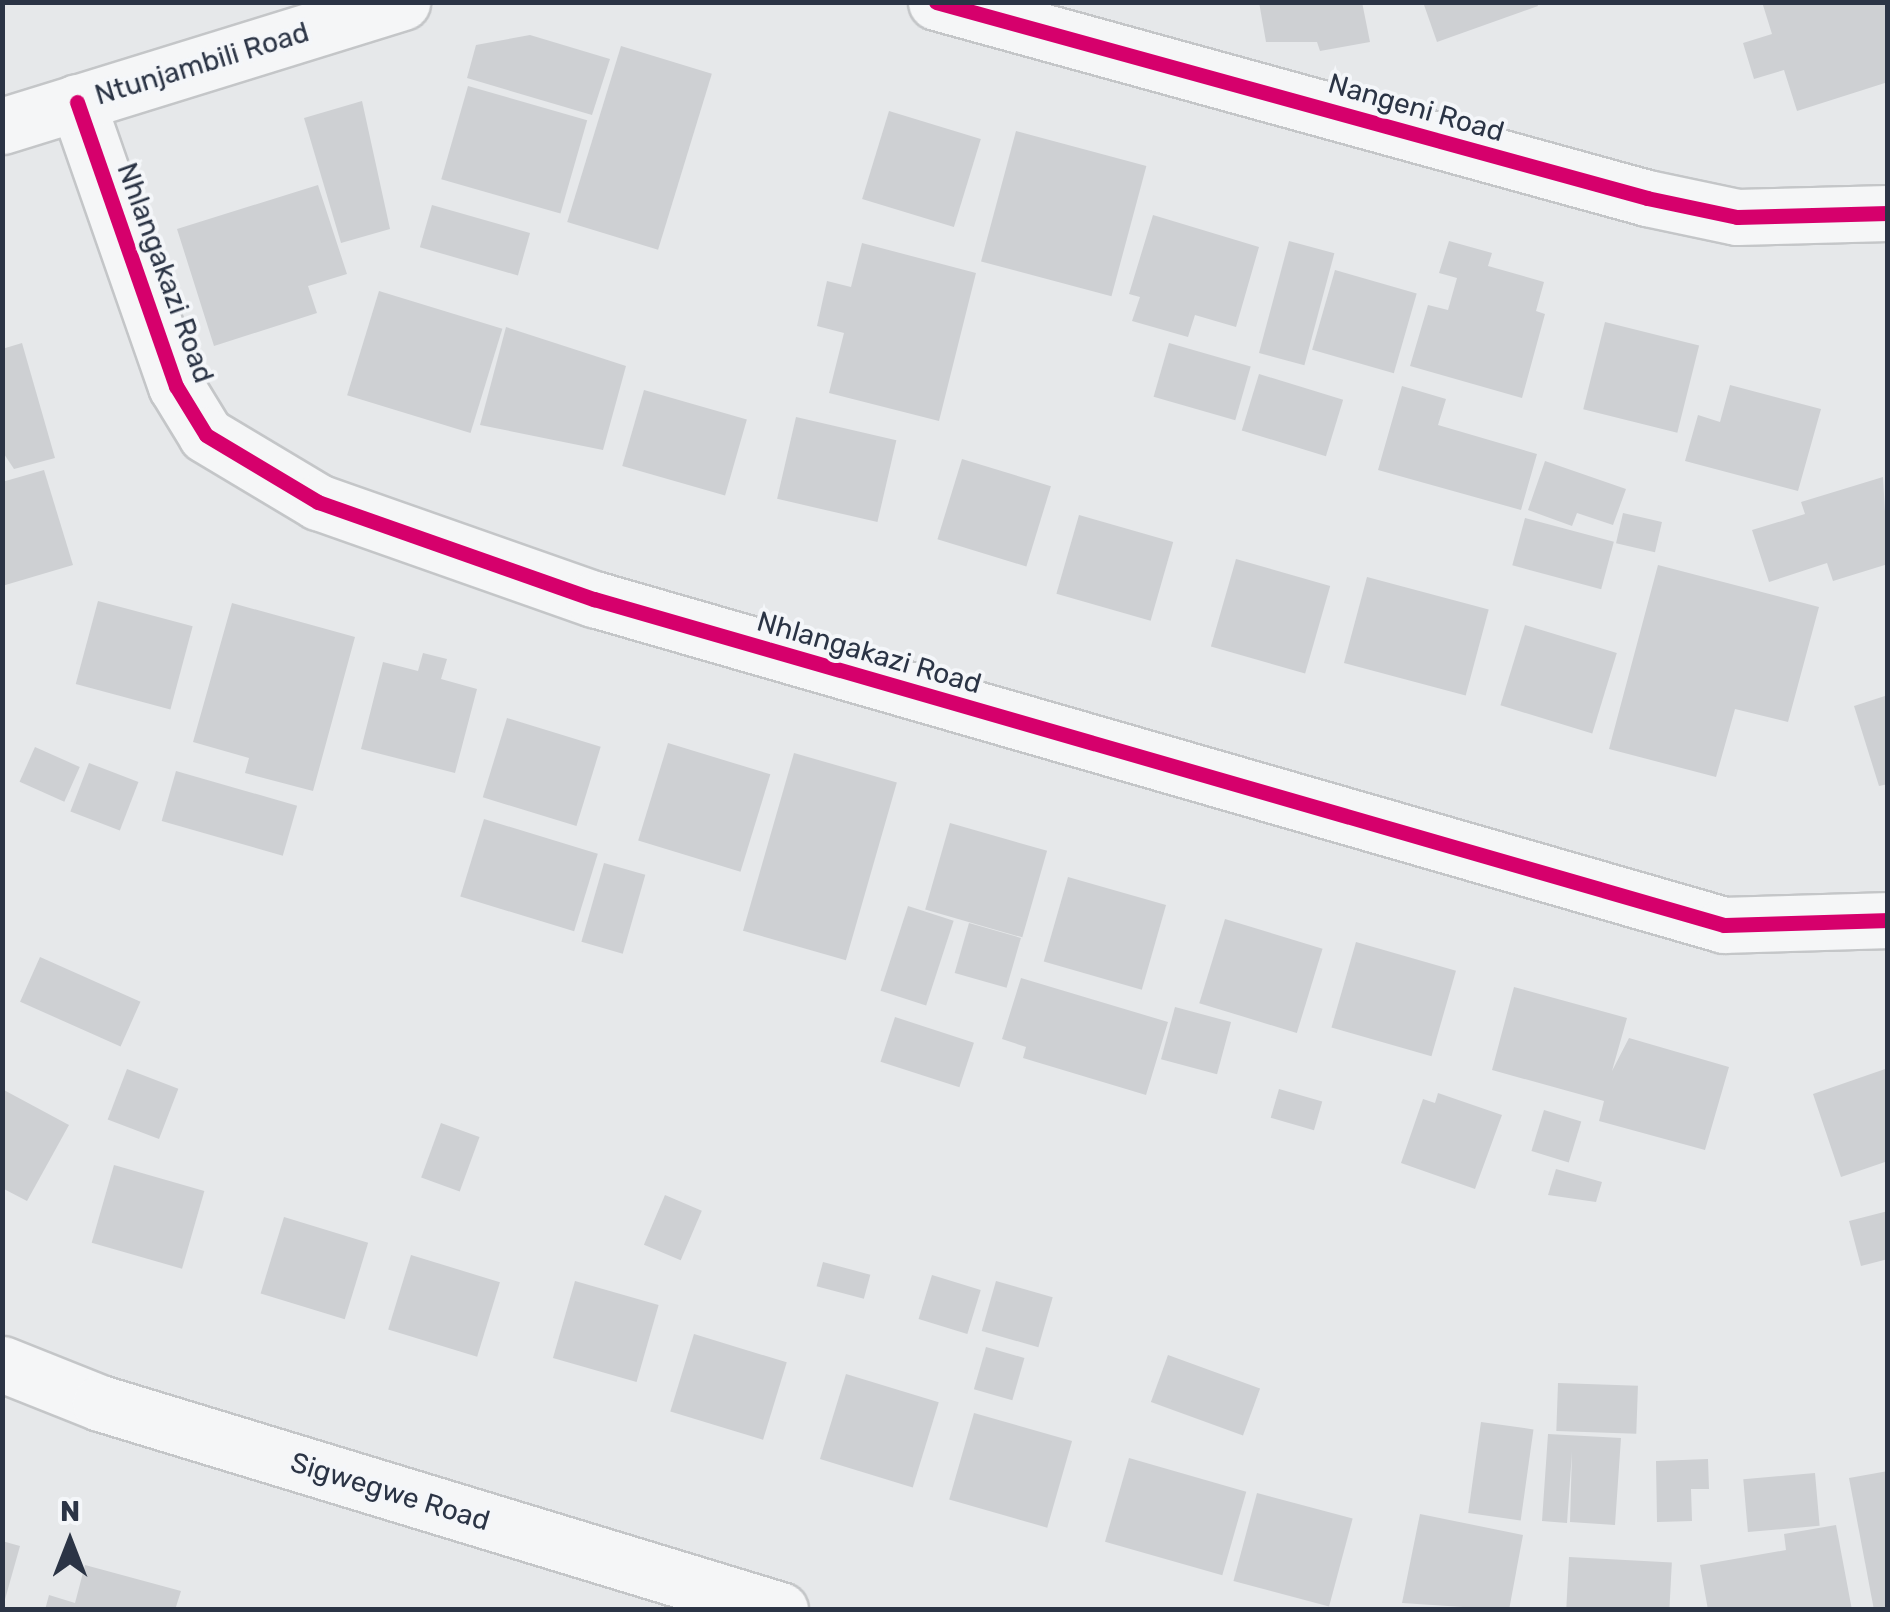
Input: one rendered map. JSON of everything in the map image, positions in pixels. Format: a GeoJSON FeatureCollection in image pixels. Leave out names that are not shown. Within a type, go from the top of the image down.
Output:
{"type":"FeatureCollection","features":[{"type":"Feature","properties":{"kind":"street","name":"Ntunjambili Road"},"geometry":{"type":"LineString","coordinates":[[2,126],[402,2]]}},
{"type":"Feature","properties":{"kind":"street","name":"Nangeni Road"},"geometry":{"type":"LineString","coordinates":[[936,2],[1646,198],[1737,217],[1888,213]]}},
{"type":"Feature","properties":{"kind":"street","name":"Nhlangakazi Road"},"geometry":{"type":"LineString","coordinates":[[77,102],[176,386],[206,435],[318,502],[594,599],[1724,925],[1888,920]]}},
{"type":"Feature","properties":{"kind":"street","name":"Sigwegwe Road"},"geometry":{"type":"LineString","coordinates":[[2,1364],[100,1404],[780,1610]]}},
{"type":"Feature","properties":{"kind":"building"},"geometry":{"type":"Polygon","coordinates":[[[1259,2],[1362,2],[1370,42],[1320,51],[1317,42],[1266,42],[1259,2]]]}},
{"type":"Feature","properties":{"kind":"building"},"geometry":{"type":"Polygon","coordinates":[[[1423,2],[1537,2],[1538,6],[1437,42],[1423,2]]]}},
{"type":"Feature","properties":{"kind":"building"},"geometry":{"type":"Polygon","coordinates":[[[1762,2],[1888,2],[1888,82],[1797,111],[1784,70],[1754,79],[1743,43],[1772,34],[1762,2]]]}},
{"type":"Feature","properties":{"kind":"building"},"geometry":{"type":"Polygon","coordinates":[[[530,35],[610,59],[592,115],[467,78],[476,45],[530,35]]]}},
{"type":"Feature","properties":{"kind":"building"},"geometry":{"type":"Polygon","coordinates":[[[621,46],[712,74],[658,250],[567,222],[621,46]]]}},
{"type":"Feature","properties":{"kind":"building"},"geometry":{"type":"Polygon","coordinates":[[[468,86],[587,120],[560,213],[441,179],[468,86]]]}},
{"type":"Feature","properties":{"kind":"building"},"geometry":{"type":"Polygon","coordinates":[[[362,101],[390,229],[341,243],[304,118],[362,101]]]}},
{"type":"Feature","properties":{"kind":"building"},"geometry":{"type":"Polygon","coordinates":[[[889,111],[981,139],[954,227],[862,199],[889,111]]]}},
{"type":"Feature","properties":{"kind":"building"},"geometry":{"type":"Polygon","coordinates":[[[1016,131],[1146,166],[1111,296],[981,261],[1016,131]]]}},
{"type":"Feature","properties":{"kind":"building"},"geometry":{"type":"Polygon","coordinates":[[[318,185],[347,274],[308,286],[317,313],[214,346],[177,229],[318,185]]]}},
{"type":"Feature","properties":{"kind":"building"},"geometry":{"type":"Polygon","coordinates":[[[432,205],[530,233],[518,275],[420,247],[432,205]]]}},
{"type":"Feature","properties":{"kind":"building"},"geometry":{"type":"Polygon","coordinates":[[[1153,215],[1259,247],[1236,327],[1195,315],[1188,337],[1132,321],[1140,297],[1129,294],[1153,215]]]}},
{"type":"Feature","properties":{"kind":"building"},"geometry":{"type":"Polygon","coordinates":[[[1289,241],[1334,253],[1304,365],[1259,353],[1289,241]]]}},
{"type":"Feature","properties":{"kind":"building"},"geometry":{"type":"Polygon","coordinates":[[[1449,241],[1492,253],[1488,266],[1544,282],[1536,311],[1545,314],[1522,398],[1410,366],[1428,305],[1448,310],[1457,278],[1439,273],[1449,241]]]}},
{"type":"Feature","properties":{"kind":"building"},"geometry":{"type":"Polygon","coordinates":[[[862,243],[976,273],[939,421],[829,393],[844,333],[817,326],[827,281],[851,287],[862,243]]]}},
{"type":"Feature","properties":{"kind":"building"},"geometry":{"type":"Polygon","coordinates":[[[1335,270],[1417,293],[1394,373],[1312,350],[1335,270]]]}},
{"type":"Feature","properties":{"kind":"building"},"geometry":{"type":"Polygon","coordinates":[[[379,291],[502,329],[470,433],[347,395],[379,291]]]}},
{"type":"Feature","properties":{"kind":"building"},"geometry":{"type":"Polygon","coordinates":[[[1605,322],[1699,345],[1677,433],[1583,409],[1605,322]]]}},
{"type":"Feature","properties":{"kind":"building"},"geometry":{"type":"Polygon","coordinates":[[[506,327],[626,366],[603,450],[480,425],[506,327]]]}},
{"type":"Feature","properties":{"kind":"building"},"geometry":{"type":"Polygon","coordinates":[[[22,343],[55,458],[14,469],[2,451],[2,349],[22,343]]]}},
{"type":"Feature","properties":{"kind":"building"},"geometry":{"type":"Polygon","coordinates":[[[1169,343],[1251,366],[1235,420],[1154,397],[1169,343]]]}},
{"type":"Feature","properties":{"kind":"building"},"geometry":{"type":"Polygon","coordinates":[[[1259,374],[1343,400],[1326,456],[1242,430],[1259,374]]]}},
{"type":"Feature","properties":{"kind":"building"},"geometry":{"type":"Polygon","coordinates":[[[1730,385],[1821,409],[1798,491],[1685,461],[1698,415],[1720,422],[1730,385]]]}},
{"type":"Feature","properties":{"kind":"building"},"geometry":{"type":"Polygon","coordinates":[[[1402,386],[1446,399],[1438,425],[1537,454],[1521,510],[1378,470],[1402,386]]]}},
{"type":"Feature","properties":{"kind":"building"},"geometry":{"type":"Polygon","coordinates":[[[644,390],[747,419],[725,495],[622,466],[644,390]]]}},
{"type":"Feature","properties":{"kind":"building"},"geometry":{"type":"Polygon","coordinates":[[[796,417],[896,440],[877,522],[777,499],[796,417]]]}},
{"type":"Feature","properties":{"kind":"building"},"geometry":{"type":"Polygon","coordinates":[[[962,459],[1051,486],[1026,567],[937,539],[962,459]]]}},
{"type":"Feature","properties":{"kind":"building"},"geometry":{"type":"Polygon","coordinates":[[[1545,461],[1626,489],[1613,525],[1577,513],[1572,526],[1528,510],[1545,461]]]}},
{"type":"Feature","properties":{"kind":"building"},"geometry":{"type":"Polygon","coordinates":[[[44,470],[73,565],[2,586],[2,482],[44,470]]]}},
{"type":"Feature","properties":{"kind":"building"},"geometry":{"type":"Polygon","coordinates":[[[1883,477],[1888,564],[1833,581],[1827,563],[1769,582],[1752,530],[1805,514],[1801,502],[1883,477]]]}},
{"type":"Feature","properties":{"kind":"building"},"geometry":{"type":"Polygon","coordinates":[[[1623,513],[1662,522],[1655,552],[1616,543],[1623,513]]]}},
{"type":"Feature","properties":{"kind":"building"},"geometry":{"type":"Polygon","coordinates":[[[1079,515],[1173,542],[1151,621],[1056,594],[1079,515]]]}},
{"type":"Feature","properties":{"kind":"building"},"geometry":{"type":"Polygon","coordinates":[[[1525,518],[1614,542],[1601,589],[1512,565],[1525,518]]]}},
{"type":"Feature","properties":{"kind":"building"},"geometry":{"type":"Polygon","coordinates":[[[1236,559],[1330,586],[1305,673],[1211,646],[1236,559]]]}},
{"type":"Feature","properties":{"kind":"building"},"geometry":{"type":"Polygon","coordinates":[[[1658,565],[1819,607],[1788,722],[1735,709],[1716,777],[1609,749],[1658,565]]]}},
{"type":"Feature","properties":{"kind":"building"},"geometry":{"type":"Polygon","coordinates":[[[1367,577],[1489,610],[1466,696],[1344,663],[1367,577]]]}},
{"type":"Feature","properties":{"kind":"building"},"geometry":{"type":"Polygon","coordinates":[[[98,601],[193,626],[170,709],[76,684],[98,601]]]}},
{"type":"Feature","properties":{"kind":"building"},"geometry":{"type":"Polygon","coordinates":[[[232,603],[355,637],[313,791],[245,773],[249,758],[193,742],[232,603]]]}},
{"type":"Feature","properties":{"kind":"building"},"geometry":{"type":"Polygon","coordinates":[[[1525,625],[1617,653],[1592,733],[1500,705],[1525,625]]]}},
{"type":"Feature","properties":{"kind":"building"},"geometry":{"type":"Polygon","coordinates":[[[423,653],[447,659],[441,679],[477,689],[455,773],[361,749],[383,662],[418,671],[423,653]]]}},
{"type":"Feature","properties":{"kind":"building"},"geometry":{"type":"Polygon","coordinates":[[[1888,695],[1888,784],[1879,786],[1854,706],[1888,695]]]}},
{"type":"Feature","properties":{"kind":"building"},"geometry":{"type":"Polygon","coordinates":[[[507,718],[601,747],[576,826],[483,797],[507,718]]]}},
{"type":"Feature","properties":{"kind":"building"},"geometry":{"type":"Polygon","coordinates":[[[668,743],[770,774],[741,872],[638,841],[668,743]]]}},
{"type":"Feature","properties":{"kind":"building"},"geometry":{"type":"Polygon","coordinates":[[[35,747],[80,767],[64,802],[20,782],[35,747]]]}},
{"type":"Feature","properties":{"kind":"building"},"geometry":{"type":"Polygon","coordinates":[[[794,753],[897,782],[846,960],[743,931],[794,753]]]}},
{"type":"Feature","properties":{"kind":"building"},"geometry":{"type":"Polygon","coordinates":[[[89,763],[138,782],[120,831],[70,812],[89,763]]]}},
{"type":"Feature","properties":{"kind":"building"},"geometry":{"type":"Polygon","coordinates":[[[176,771],[297,806],[283,856],[162,821],[176,771]]]}},
{"type":"Feature","properties":{"kind":"building"},"geometry":{"type":"Polygon","coordinates":[[[484,819],[598,854],[574,931],[460,896],[484,819]]]}},
{"type":"Feature","properties":{"kind":"building"},"geometry":{"type":"Polygon","coordinates":[[[950,823],[1047,851],[1022,937],[925,910],[950,823]]]}},
{"type":"Feature","properties":{"kind":"building"},"geometry":{"type":"Polygon","coordinates":[[[604,863],[645,875],[623,954],[581,942],[604,863]]]}},
{"type":"Feature","properties":{"kind":"building"},"geometry":{"type":"Polygon","coordinates":[[[1068,877],[1166,905],[1142,990],[1044,962],[1068,877]]]}},
{"type":"Feature","properties":{"kind":"building"},"geometry":{"type":"Polygon","coordinates":[[[908,906],[954,921],[926,1005],[880,991],[908,906]]]}},
{"type":"Feature","properties":{"kind":"building"},"geometry":{"type":"Polygon","coordinates":[[[1225,919],[1323,949],[1297,1033],[1199,1003],[1225,919]]]}},
{"type":"Feature","properties":{"kind":"building"},"geometry":{"type":"Polygon","coordinates":[[[969,923],[1021,938],[1007,988],[955,973],[969,923]]]}},
{"type":"Feature","properties":{"kind":"building"},"geometry":{"type":"Polygon","coordinates":[[[1356,942],[1456,971],[1431,1056],[1331,1028],[1356,942]]]}},
{"type":"Feature","properties":{"kind":"building"},"geometry":{"type":"Polygon","coordinates":[[[40,957],[140,1002],[121,1047],[20,1002],[40,957]]]}},
{"type":"Feature","properties":{"kind":"building"},"geometry":{"type":"Polygon","coordinates":[[[1021,978],[1168,1022],[1146,1095],[1023,1058],[1026,1047],[1002,1039],[1021,978]]]}},
{"type":"Feature","properties":{"kind":"building"},"geometry":{"type":"Polygon","coordinates":[[[1514,987],[1627,1018],[1612,1071],[1629,1038],[1729,1067],[1705,1150],[1599,1121],[1604,1101],[1492,1070],[1514,987]]]}},
{"type":"Feature","properties":{"kind":"building"},"geometry":{"type":"Polygon","coordinates":[[[1175,1007],[1231,1022],[1217,1074],[1161,1059],[1175,1007]]]}},
{"type":"Feature","properties":{"kind":"building"},"geometry":{"type":"Polygon","coordinates":[[[895,1017],[974,1043],[959,1087],[880,1062],[895,1017]]]}},
{"type":"Feature","properties":{"kind":"building"},"geometry":{"type":"Polygon","coordinates":[[[1888,1068],[1888,1161],[1841,1177],[1813,1094],[1888,1068]]]}},
{"type":"Feature","properties":{"kind":"building"},"geometry":{"type":"Polygon","coordinates":[[[127,1069],[178,1089],[159,1139],[108,1119],[127,1069]]]}},
{"type":"Feature","properties":{"kind":"building"},"geometry":{"type":"Polygon","coordinates":[[[2,1089],[69,1125],[27,1201],[2,1188],[2,1089]]]}},
{"type":"Feature","properties":{"kind":"building"},"geometry":{"type":"Polygon","coordinates":[[[1279,1089],[1322,1101],[1314,1130],[1271,1118],[1279,1089]]]}},
{"type":"Feature","properties":{"kind":"building"},"geometry":{"type":"Polygon","coordinates":[[[1438,1093],[1502,1115],[1475,1189],[1401,1163],[1423,1099],[1435,1103],[1438,1093]]]}},
{"type":"Feature","properties":{"kind":"building"},"geometry":{"type":"Polygon","coordinates":[[[1544,1110],[1581,1121],[1569,1163],[1531,1151],[1544,1110]]]}},
{"type":"Feature","properties":{"kind":"building"},"geometry":{"type":"Polygon","coordinates":[[[441,1123],[480,1137],[460,1192],[421,1178],[441,1123]]]}},
{"type":"Feature","properties":{"kind":"building"},"geometry":{"type":"Polygon","coordinates":[[[114,1165],[204,1191],[182,1269],[92,1243],[114,1165]]]}},
{"type":"Feature","properties":{"kind":"building"},"geometry":{"type":"Polygon","coordinates":[[[1556,1169],[1602,1182],[1596,1202],[1548,1195],[1556,1169]]]}},
{"type":"Feature","properties":{"kind":"building"},"geometry":{"type":"Polygon","coordinates":[[[665,1195],[702,1211],[681,1260],[644,1245],[665,1195]]]}},
{"type":"Feature","properties":{"kind":"building"},"geometry":{"type":"Polygon","coordinates":[[[1888,1211],[1888,1259],[1861,1266],[1849,1221],[1888,1211]]]}},
{"type":"Feature","properties":{"kind":"building"},"geometry":{"type":"Polygon","coordinates":[[[284,1217],[368,1243],[345,1319],[261,1294],[284,1217]]]}},
{"type":"Feature","properties":{"kind":"building"},"geometry":{"type":"Polygon","coordinates":[[[411,1255],[500,1282],[477,1357],[388,1330],[411,1255]]]}},
{"type":"Feature","properties":{"kind":"building"},"geometry":{"type":"Polygon","coordinates":[[[823,1262],[870,1275],[864,1299],[817,1286],[823,1262]]]}},
{"type":"Feature","properties":{"kind":"building"},"geometry":{"type":"Polygon","coordinates":[[[932,1275],[981,1290],[967,1334],[919,1319],[932,1275]]]}},
{"type":"Feature","properties":{"kind":"building"},"geometry":{"type":"Polygon","coordinates":[[[575,1281],[659,1305],[637,1382],[553,1358],[575,1281]]]}},
{"type":"Feature","properties":{"kind":"building"},"geometry":{"type":"Polygon","coordinates":[[[996,1281],[1053,1297],[1038,1347],[982,1331],[996,1281]]]}},
{"type":"Feature","properties":{"kind":"building"},"geometry":{"type":"Polygon","coordinates":[[[694,1334],[787,1362],[763,1440],[670,1411],[694,1334]]]}},
{"type":"Feature","properties":{"kind":"building"},"geometry":{"type":"Polygon","coordinates":[[[986,1347],[1024,1358],[1012,1400],[974,1389],[986,1347]]]}},
{"type":"Feature","properties":{"kind":"building"},"geometry":{"type":"Polygon","coordinates":[[[1168,1355],[1260,1389],[1243,1436],[1151,1402],[1168,1355]]]}},
{"type":"Feature","properties":{"kind":"building"},"geometry":{"type":"Polygon","coordinates":[[[846,1374],[939,1402],[913,1487],[820,1459],[846,1374]]]}},
{"type":"Feature","properties":{"kind":"building"},"geometry":{"type":"Polygon","coordinates":[[[1558,1383],[1638,1386],[1636,1434],[1556,1431],[1558,1383]]]}},
{"type":"Feature","properties":{"kind":"building"},"geometry":{"type":"Polygon","coordinates":[[[974,1413],[1072,1441],[1047,1528],[949,1500],[974,1413]]]}},
{"type":"Feature","properties":{"kind":"building"},"geometry":{"type":"Polygon","coordinates":[[[1481,1422],[1533,1429],[1521,1520],[1468,1513],[1481,1422]]]}},
{"type":"Feature","properties":{"kind":"building"},"geometry":{"type":"Polygon","coordinates":[[[1548,1434],[1621,1438],[1615,1525],[1570,1522],[1572,1452],[1567,1523],[1542,1521],[1548,1434]]]}},
{"type":"Feature","properties":{"kind":"building"},"geometry":{"type":"Polygon","coordinates":[[[1129,1458],[1246,1492],[1222,1575],[1105,1542],[1129,1458]]]}},
{"type":"Feature","properties":{"kind":"building"},"geometry":{"type":"Polygon","coordinates":[[[1708,1459],[1709,1489],[1691,1489],[1692,1521],[1657,1522],[1656,1461],[1708,1459]]]}},
{"type":"Feature","properties":{"kind":"building"},"geometry":{"type":"Polygon","coordinates":[[[1888,1471],[1888,1610],[1874,1610],[1849,1478],[1888,1471]]]}},
{"type":"Feature","properties":{"kind":"building"},"geometry":{"type":"Polygon","coordinates":[[[1815,1473],[1820,1526],[1748,1532],[1743,1479],[1815,1473]]]}},
{"type":"Feature","properties":{"kind":"building"},"geometry":{"type":"Polygon","coordinates":[[[1257,1493],[1353,1519],[1329,1607],[1233,1581],[1257,1493]]]}},
{"type":"Feature","properties":{"kind":"building"},"geometry":{"type":"Polygon","coordinates":[[[1420,1514],[1523,1535],[1509,1610],[1402,1603],[1420,1514]]]}},
{"type":"Feature","properties":{"kind":"building"},"geometry":{"type":"Polygon","coordinates":[[[1836,1525],[1852,1610],[1708,1610],[1700,1565],[1786,1550],[1784,1534],[1836,1525]]]}},
{"type":"Feature","properties":{"kind":"building"},"geometry":{"type":"Polygon","coordinates":[[[2,1541],[20,1546],[4,1603],[2,1603],[2,1541]]]}},
{"type":"Feature","properties":{"kind":"building"},"geometry":{"type":"Polygon","coordinates":[[[1569,1557],[1672,1562],[1669,1610],[1566,1610],[1569,1557]]]}},
{"type":"Feature","properties":{"kind":"building"},"geometry":{"type":"Polygon","coordinates":[[[85,1565],[181,1591],[175,1610],[45,1610],[49,1595],[75,1603],[85,1565]]]}},
{"type":"Feature","properties":{"kind":"cycle path"},"geometry":{"type":"LineString","coordinates":[[936,2],[1647,198],[1737,217],[1888,213]]}},
{"type":"Feature","properties":{"kind":"cycle path"},"geometry":{"type":"LineString","coordinates":[[77,102],[176,386],[206,435],[318,502],[594,599],[1724,925],[1888,920]]}}]}
